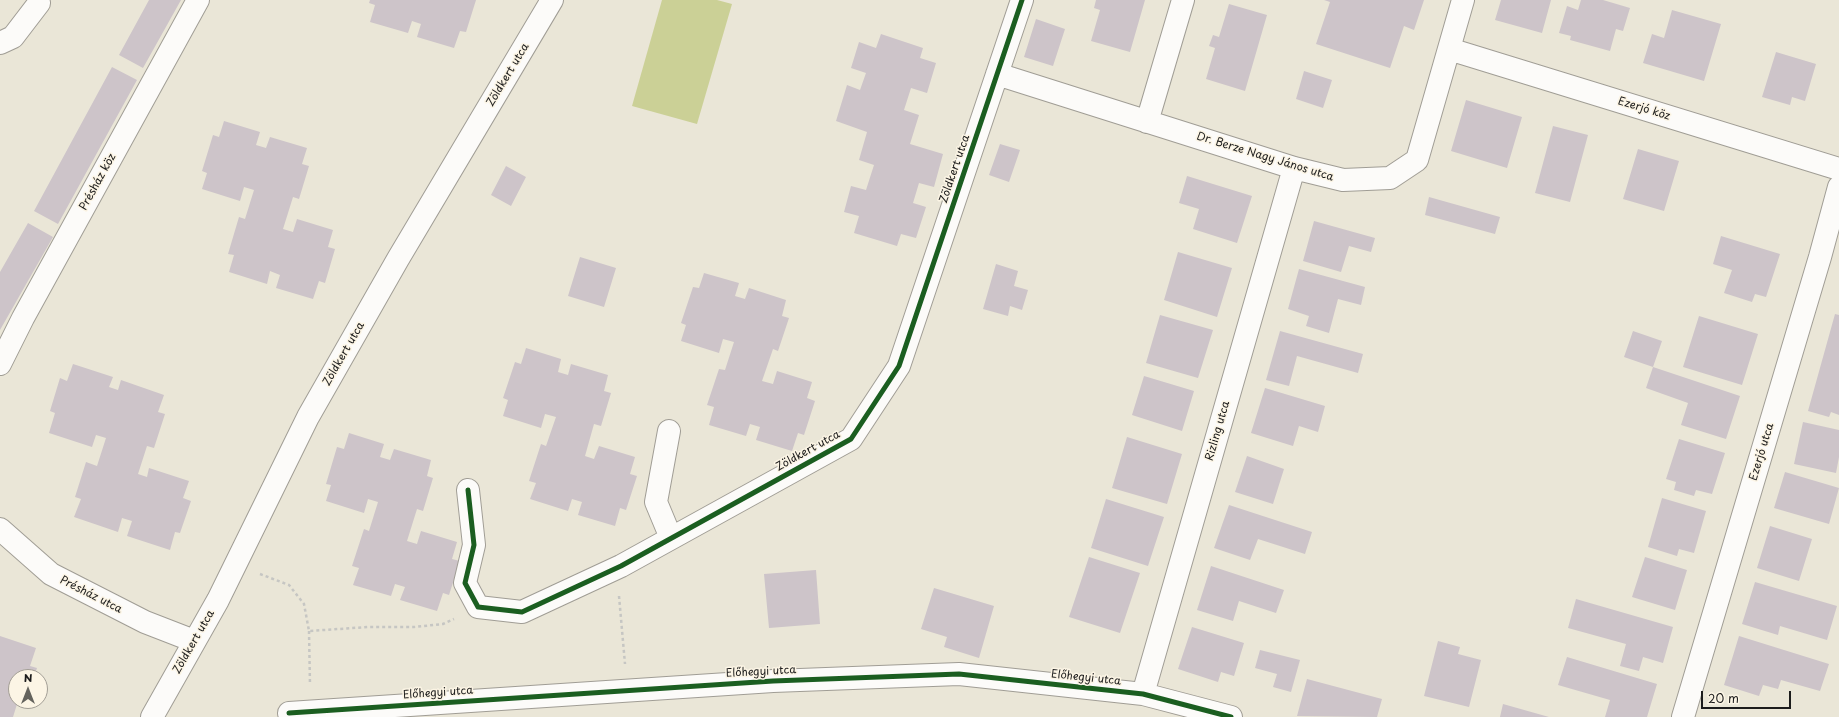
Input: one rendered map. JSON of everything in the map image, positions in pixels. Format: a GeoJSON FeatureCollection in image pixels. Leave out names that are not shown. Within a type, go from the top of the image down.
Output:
{"type":"FeatureCollection","features":[{"type":"Feature","properties":{"kind":"street","name":"Présház köz"},"geometry":{"type":"LineString","coordinates":[[0,364],[23,318],[198,0]]}},
{"type":"Feature","properties":{"kind":"street","name":"Zöldkert utca"},"geometry":{"type":"LineString","coordinates":[[152,717],[218,600],[308,417],[398,259],[552,0]]}},
{"type":"Feature","properties":{"kind":"street","name":"Zöldkert utca"},"geometry":{"type":"LineString","coordinates":[[478,607],[522,612],[616,568],[851,439],[899,366],[1022,0]]}},
{"type":"Feature","properties":{"kind":"street"},"geometry":{"type":"LineString","coordinates":[[1147,122],[1183,0]]}},
{"type":"Feature","properties":{"kind":"street","name":"Dr. Berze Nagy János utca"},"geometry":{"type":"LineString","coordinates":[[997,74],[1294,168],[1343,180],[1390,178],[1417,160],[1463,0]]}},
{"type":"Feature","properties":{"kind":"street"},"geometry":{"type":"LineString","coordinates":[[0,43],[13,37],[39,3]]}},
{"type":"Feature","properties":{"kind":"street","name":"Ezerjó köz"},"geometry":{"type":"LineString","coordinates":[[1449,49],[1839,169]]}},
{"type":"Feature","properties":{"kind":"street","name":"Rizling utca"},"geometry":{"type":"LineString","coordinates":[[1143,694],[1294,168]]}},
{"type":"Feature","properties":{"kind":"street","name":"Ezerjó utca"},"geometry":{"type":"LineString","coordinates":[[1683,717],[1820,257],[1839,187]]}},
{"type":"Feature","properties":{"kind":"street"},"geometry":{"type":"LineString","coordinates":[[669,430],[656,502],[671,538]]}},
{"type":"Feature","properties":{"kind":"street"},"geometry":{"type":"LineString","coordinates":[[468,490],[474,545],[466,583],[478,607]]}},
{"type":"Feature","properties":{"kind":"street","name":"Présház utca"},"geometry":{"type":"LineString","coordinates":[[0,529],[51,574],[145,622],[194,642]]}},
{"type":"Feature","properties":{"kind":"street","name":"Előhegyi utca"},"geometry":{"type":"LineString","coordinates":[[300,712],[772,681],[959,674],[1143,694],[1231,717]]}},
{"type":"Feature","properties":{"kind":"path"},"geometry":{"type":"LineString","coordinates":[[235,566],[289,585],[304,604],[309,631],[300,712]]}},
{"type":"Feature","properties":{"kind":"path"},"geometry":{"type":"LineString","coordinates":[[616,568],[627,691]]}},
{"type":"Feature","properties":{"kind":"path"},"geometry":{"type":"LineString","coordinates":[[309,631],[368,627],[414,627],[443,624],[478,607]]}},
{"type":"Feature","properties":{"kind":"green space"},"geometry":{"type":"Polygon","coordinates":[[[662,0],[717,0],[732,4],[697,124],[632,106],[662,0]]]}},
{"type":"Feature","properties":{"kind":"building"},"geometry":{"type":"Polygon","coordinates":[[[149,0],[181,0],[143,68],[119,55],[149,0]]]}},
{"type":"Feature","properties":{"kind":"building"},"geometry":{"type":"Polygon","coordinates":[[[370,0],[476,0],[466,32],[460,31],[454,48],[417,37],[421,24],[412,21],[408,33],[370,22],[375,5],[369,3],[370,0]]]}},
{"type":"Feature","properties":{"kind":"building"},"geometry":{"type":"Polygon","coordinates":[[[1096,0],[1145,0],[1130,52],[1091,41],[1100,10],[1094,8],[1096,0]]]}},
{"type":"Feature","properties":{"kind":"building"},"geometry":{"type":"Polygon","coordinates":[[[1324,0],[1424,0],[1414,30],[1404,26],[1390,68],[1316,44],[1330,2],[1324,0]]]}},
{"type":"Feature","properties":{"kind":"building"},"geometry":{"type":"Polygon","coordinates":[[[1501,0],[1551,0],[1542,33],[1495,20],[1501,0]]]}},
{"type":"Feature","properties":{"kind":"building"},"geometry":{"type":"Polygon","coordinates":[[[1581,0],[1603,0],[1630,8],[1623,31],[1616,29],[1610,51],[1570,40],[1571,36],[1559,33],[1567,6],[1578,10],[1581,0]]]}},
{"type":"Feature","properties":{"kind":"building"},"geometry":{"type":"Polygon","coordinates":[[[1229,4],[1267,15],[1245,91],[1206,79],[1215,48],[1209,46],[1213,35],[1219,37],[1229,4]]]}},
{"type":"Feature","properties":{"kind":"building"},"geometry":{"type":"Polygon","coordinates":[[[1672,10],[1721,24],[1704,81],[1643,63],[1652,34],[1664,38],[1672,10]]]}},
{"type":"Feature","properties":{"kind":"building"},"geometry":{"type":"Polygon","coordinates":[[[1036,19],[1065,29],[1053,66],[1024,57],[1036,19]]]}},
{"type":"Feature","properties":{"kind":"building"},"geometry":{"type":"Polygon","coordinates":[[[881,34],[923,48],[920,58],[936,63],[927,93],[911,88],[904,110],[919,115],[910,144],[943,154],[934,187],[919,183],[913,203],[926,207],[916,238],[901,234],[897,246],[854,233],[859,216],[844,212],[851,186],[866,190],[874,165],[859,160],[867,132],[836,121],[847,85],[860,90],[866,73],[851,68],[859,42],[876,48],[881,34]]]}},
{"type":"Feature","properties":{"kind":"building"},"geometry":{"type":"Polygon","coordinates":[[[1776,52],[1816,64],[1805,101],[1792,97],[1790,105],[1762,97],[1776,52]]]}},
{"type":"Feature","properties":{"kind":"building"},"geometry":{"type":"Polygon","coordinates":[[[112,67],[137,80],[58,224],[34,211],[112,67]]]}},
{"type":"Feature","properties":{"kind":"building"},"geometry":{"type":"Polygon","coordinates":[[[1304,71],[1332,80],[1323,108],[1296,99],[1304,71]]]}},
{"type":"Feature","properties":{"kind":"building"},"geometry":{"type":"Polygon","coordinates":[[[1466,100],[1522,117],[1507,168],[1451,151],[1466,100]]]}},
{"type":"Feature","properties":{"kind":"building"},"geometry":{"type":"Polygon","coordinates":[[[224,121],[260,132],[256,145],[266,148],[270,137],[307,148],[302,164],[309,166],[299,199],[293,197],[283,229],[293,232],[297,219],[333,230],[328,247],[335,249],[325,283],[319,281],[313,299],[276,288],[280,275],[270,271],[267,284],[229,272],[234,255],[228,254],[239,217],[245,219],[254,190],[244,187],[240,201],[202,189],[207,173],[202,171],[213,135],[219,137],[224,121]]]}},
{"type":"Feature","properties":{"kind":"building"},"geometry":{"type":"Polygon","coordinates":[[[1553,126],[1588,135],[1570,202],[1535,193],[1553,126]]]}},
{"type":"Feature","properties":{"kind":"building"},"geometry":{"type":"Polygon","coordinates":[[[1000,144],[1020,150],[1009,182],[989,175],[1000,144]]]}},
{"type":"Feature","properties":{"kind":"building"},"geometry":{"type":"Polygon","coordinates":[[[1638,149],[1679,161],[1664,211],[1623,199],[1638,149]]]}},
{"type":"Feature","properties":{"kind":"building"},"geometry":{"type":"Polygon","coordinates":[[[506,166],[526,177],[511,206],[491,195],[506,166]]]}},
{"type":"Feature","properties":{"kind":"building"},"geometry":{"type":"Polygon","coordinates":[[[1187,176],[1252,196],[1237,243],[1193,229],[1199,209],[1179,203],[1187,176]]]}},
{"type":"Feature","properties":{"kind":"building"},"geometry":{"type":"Polygon","coordinates":[[[1429,197],[1500,217],[1495,234],[1425,215],[1429,197]]]}},
{"type":"Feature","properties":{"kind":"building"},"geometry":{"type":"Polygon","coordinates":[[[1314,221],[1375,238],[1371,252],[1349,246],[1341,272],[1303,261],[1314,221]]]}},
{"type":"Feature","properties":{"kind":"building"},"geometry":{"type":"Polygon","coordinates":[[[28,223],[53,237],[0,330],[0,272],[28,223]]]}},
{"type":"Feature","properties":{"kind":"building"},"geometry":{"type":"Polygon","coordinates":[[[1721,236],[1780,254],[1766,297],[1755,294],[1752,302],[1724,293],[1732,270],[1713,264],[1721,236]]]}},
{"type":"Feature","properties":{"kind":"building"},"geometry":{"type":"Polygon","coordinates":[[[1178,252],[1232,268],[1217,317],[1164,300],[1178,252]]]}},
{"type":"Feature","properties":{"kind":"building"},"geometry":{"type":"Polygon","coordinates":[[[580,257],[616,268],[604,307],[568,296],[580,257]]]}},
{"type":"Feature","properties":{"kind":"building"},"geometry":{"type":"Polygon","coordinates":[[[996,264],[1018,271],[1014,286],[1028,290],[1022,310],[1010,306],[1008,316],[983,309],[996,264]]]}},
{"type":"Feature","properties":{"kind":"building"},"geometry":{"type":"Polygon","coordinates":[[[1299,269],[1365,287],[1361,305],[1338,299],[1329,333],[1306,326],[1309,316],[1288,309],[1299,269]]]}},
{"type":"Feature","properties":{"kind":"building"},"geometry":{"type":"Polygon","coordinates":[[[704,273],[739,283],[735,296],[745,299],[749,288],[786,300],[782,316],[789,318],[778,351],[773,349],[762,381],[773,384],[777,371],[812,382],[807,398],[815,401],[804,435],[798,433],[792,451],[756,440],[760,427],[750,424],[746,436],[709,425],[714,407],[707,405],[719,369],[725,370],[734,342],[723,339],[719,353],[681,341],[686,325],[681,323],[693,287],[699,288],[704,273]]]}},
{"type":"Feature","properties":{"kind":"building"},"geometry":{"type":"Polygon","coordinates":[[[1835,314],[1839,315],[1839,415],[1831,412],[1829,417],[1808,411],[1835,314]]]}},
{"type":"Feature","properties":{"kind":"building"},"geometry":{"type":"Polygon","coordinates":[[[1160,315],[1213,330],[1198,378],[1146,363],[1160,315]]]}},
{"type":"Feature","properties":{"kind":"building"},"geometry":{"type":"Polygon","coordinates":[[[1699,316],[1758,334],[1742,385],[1683,367],[1699,316]]]}},
{"type":"Feature","properties":{"kind":"building"},"geometry":{"type":"Polygon","coordinates":[[[1280,331],[1363,354],[1358,373],[1297,356],[1289,386],[1266,380],[1280,331]]]}},
{"type":"Feature","properties":{"kind":"building"},"geometry":{"type":"Polygon","coordinates":[[[1633,331],[1662,341],[1653,367],[1624,357],[1633,331]]]}},
{"type":"Feature","properties":{"kind":"building"},"geometry":{"type":"Polygon","coordinates":[[[526,348],[561,359],[558,372],[568,375],[571,364],[608,375],[604,391],[611,393],[601,426],[594,424],[585,456],[594,459],[599,446],[635,457],[630,474],[637,476],[626,510],[620,508],[615,526],[578,515],[582,502],[572,499],[568,511],[530,499],[536,483],[529,481],[541,444],[546,446],[556,417],[545,414],[541,428],[503,416],[508,400],[503,398],[515,362],[521,364],[526,348]]]}},
{"type":"Feature","properties":{"kind":"building"},"geometry":{"type":"Polygon","coordinates":[[[73,364],[113,377],[109,387],[118,390],[121,380],[164,395],[158,412],[165,414],[154,448],[147,446],[138,474],[147,477],[149,468],[189,481],[183,498],[191,501],[180,533],[175,532],[170,550],[127,536],[132,521],[122,518],[118,532],[74,517],[81,499],[75,497],[86,462],[97,466],[106,438],[96,435],[92,447],[49,433],[55,413],[50,411],[60,378],[67,381],[73,364]]]}},
{"type":"Feature","properties":{"kind":"building"},"geometry":{"type":"Polygon","coordinates":[[[1653,367],[1740,396],[1726,439],[1681,425],[1688,403],[1646,388],[1653,367]]]}},
{"type":"Feature","properties":{"kind":"building"},"geometry":{"type":"Polygon","coordinates":[[[1144,376],[1194,391],[1182,431],[1132,415],[1144,376]]]}},
{"type":"Feature","properties":{"kind":"building"},"geometry":{"type":"Polygon","coordinates":[[[1265,388],[1325,406],[1318,432],[1299,426],[1293,446],[1251,433],[1265,388]]]}},
{"type":"Feature","properties":{"kind":"building"},"geometry":{"type":"Polygon","coordinates":[[[1803,422],[1839,430],[1839,457],[1836,473],[1794,464],[1803,422]]]}},
{"type":"Feature","properties":{"kind":"building"},"geometry":{"type":"Polygon","coordinates":[[[349,433],[384,444],[380,457],[390,460],[394,449],[431,460],[427,476],[433,478],[423,511],[417,509],[407,541],[417,544],[421,531],[457,542],[452,559],[460,561],[449,595],[443,593],[437,611],[400,600],[405,587],[395,584],[391,596],[353,585],[359,568],[352,566],[364,529],[369,531],[378,502],[368,499],[364,513],[326,501],[331,485],[326,484],[337,447],[344,449],[349,433]]]}},
{"type":"Feature","properties":{"kind":"building"},"geometry":{"type":"Polygon","coordinates":[[[1127,437],[1182,454],[1167,504],[1112,488],[1127,437]]]}},
{"type":"Feature","properties":{"kind":"building"},"geometry":{"type":"Polygon","coordinates":[[[1679,439],[1725,453],[1712,494],[1696,490],[1694,496],[1674,490],[1676,482],[1666,479],[1679,439]]]}},
{"type":"Feature","properties":{"kind":"building"},"geometry":{"type":"Polygon","coordinates":[[[1247,456],[1284,469],[1273,504],[1235,492],[1247,456]]]}},
{"type":"Feature","properties":{"kind":"building"},"geometry":{"type":"Polygon","coordinates":[[[1785,472],[1839,488],[1829,524],[1774,508],[1785,472]]]}},
{"type":"Feature","properties":{"kind":"building"},"geometry":{"type":"Polygon","coordinates":[[[1662,498],[1706,511],[1694,553],[1679,549],[1677,556],[1648,547],[1662,498]]]}},
{"type":"Feature","properties":{"kind":"building"},"geometry":{"type":"Polygon","coordinates":[[[1106,499],[1164,517],[1148,566],[1091,548],[1106,499]]]}},
{"type":"Feature","properties":{"kind":"building"},"geometry":{"type":"Polygon","coordinates":[[[1229,505],[1312,532],[1305,554],[1258,539],[1250,560],[1214,548],[1229,505]]]}},
{"type":"Feature","properties":{"kind":"building"},"geometry":{"type":"Polygon","coordinates":[[[1770,526],[1812,539],[1799,581],[1757,568],[1770,526]]]}},
{"type":"Feature","properties":{"kind":"building"},"geometry":{"type":"Polygon","coordinates":[[[1089,557],[1140,573],[1120,633],[1069,617],[1089,557]]]}},
{"type":"Feature","properties":{"kind":"building"},"geometry":{"type":"Polygon","coordinates":[[[1645,557],[1687,570],[1675,610],[1632,597],[1645,557]]]}},
{"type":"Feature","properties":{"kind":"building"},"geometry":{"type":"Polygon","coordinates":[[[1211,566],[1284,590],[1276,613],[1239,601],[1233,621],[1197,610],[1211,566]]]}},
{"type":"Feature","properties":{"kind":"building"},"geometry":{"type":"Polygon","coordinates":[[[816,570],[820,624],[769,628],[764,574],[816,570]]]}},
{"type":"Feature","properties":{"kind":"building"},"geometry":{"type":"Polygon","coordinates":[[[1755,582],[1837,606],[1827,640],[1780,626],[1778,635],[1742,624],[1755,582]]]}},
{"type":"Feature","properties":{"kind":"building"},"geometry":{"type":"Polygon","coordinates":[[[934,588],[994,606],[979,658],[944,647],[947,637],[921,629],[934,588]]]}},
{"type":"Feature","properties":{"kind":"building"},"geometry":{"type":"Polygon","coordinates":[[[1576,599],[1673,627],[1663,663],[1643,657],[1639,671],[1620,666],[1626,644],[1568,628],[1576,599]]]}},
{"type":"Feature","properties":{"kind":"building"},"geometry":{"type":"Polygon","coordinates":[[[1192,627],[1244,643],[1234,676],[1221,672],[1218,682],[1178,669],[1192,627]]]}},
{"type":"Feature","properties":{"kind":"building"},"geometry":{"type":"Polygon","coordinates":[[[0,636],[36,648],[30,666],[37,668],[8,669],[8,709],[16,709],[13,717],[0,717],[0,636]]]}},
{"type":"Feature","properties":{"kind":"building"},"geometry":{"type":"Polygon","coordinates":[[[1739,636],[1829,664],[1820,691],[1781,680],[1778,689],[1763,685],[1759,696],[1724,685],[1739,636]]]}},
{"type":"Feature","properties":{"kind":"building"},"geometry":{"type":"Polygon","coordinates":[[[1438,641],[1460,647],[1458,654],[1481,660],[1469,707],[1424,696],[1438,641]]]}},
{"type":"Feature","properties":{"kind":"building"},"geometry":{"type":"Polygon","coordinates":[[[1260,650],[1300,660],[1291,692],[1273,687],[1277,674],[1255,668],[1260,650]]]}},
{"type":"Feature","properties":{"kind":"building"},"geometry":{"type":"Polygon","coordinates":[[[1567,657],[1657,684],[1647,717],[1605,717],[1610,700],[1558,685],[1567,657]]]}},
{"type":"Feature","properties":{"kind":"building"},"geometry":{"type":"Polygon","coordinates":[[[1307,679],[1382,699],[1377,717],[1297,716],[1307,679]]]}},
{"type":"Feature","properties":{"kind":"building"},"geometry":{"type":"Polygon","coordinates":[[[1503,704],[1549,717],[1500,717],[1503,704]]]}},
{"type":"Feature","properties":{"kind":"cycle path"},"geometry":{"type":"LineString","coordinates":[[468,490],[474,545],[465,583],[478,607],[522,612],[621,566],[851,439],[899,366],[1022,0]]}},
{"type":"Feature","properties":{"kind":"cycle path"},"geometry":{"type":"LineString","coordinates":[[289,713],[773,681],[959,674],[1143,694],[1231,717]]}}]}
